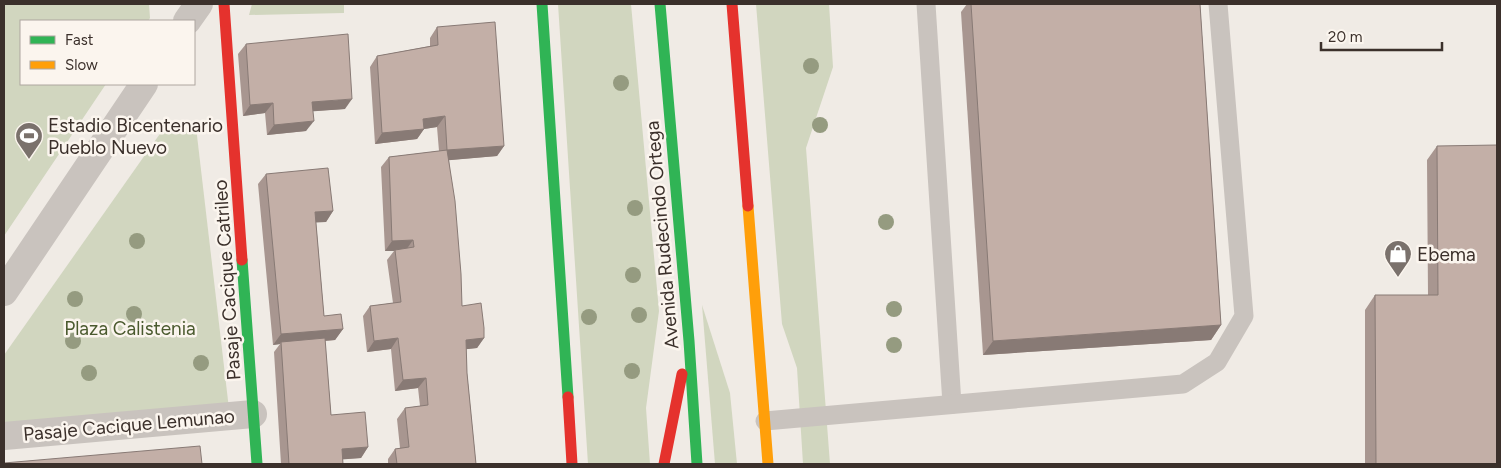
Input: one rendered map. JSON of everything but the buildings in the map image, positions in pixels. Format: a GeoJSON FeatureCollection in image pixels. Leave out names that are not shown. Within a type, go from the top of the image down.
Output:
{"type":"FeatureCollection","features":[{"type":"Feature","properties":{"kind":"main road","name":"Pasaje Cacique Catrileo"},"geometry":{"type":"LineString","coordinates":[[224,4],[257,464]]}},
{"type":"Feature","properties":{"kind":"main road"},"geometry":{"type":"LineString","coordinates":[[542,4],[572,464]]}},
{"type":"Feature","properties":{"kind":"main road","name":"Avenida Rudecindo Ortega"},"geometry":{"type":"LineString","coordinates":[[660,4],[697,464]]}},
{"type":"Feature","properties":{"kind":"main road"},"geometry":{"type":"LineString","coordinates":[[732,4],[767,456]]}},
{"type":"Feature","properties":{"kind":"main road"},"geometry":{"type":"LineString","coordinates":[[664,464],[688,341]]}},
{"type":"Feature","properties":{"kind":"street"},"geometry":{"type":"LineString","coordinates":[[188,20],[198,4]]}},
{"type":"Feature","properties":{"kind":"street"},"geometry":{"type":"LineString","coordinates":[[4,292],[143,85]]}},
{"type":"Feature","properties":{"kind":"street","name":"Pasaje Cacique Lemunao"},"geometry":{"type":"LineString","coordinates":[[4,436],[254,414]]}},
{"type":"Feature","properties":{"kind":"lane"},"geometry":{"type":"LineString","coordinates":[[926,4],[952,404]]}},
{"type":"Feature","properties":{"kind":"lane"},"geometry":{"type":"LineString","coordinates":[[764,421],[1183,384],[1217,362],[1244,316],[1218,4]]}},
{"type":"Feature","properties":{"kind":"lane"},"geometry":{"type":"LineString","coordinates":[[767,456],[782,464]]}},
{"type":"Feature","properties":{"kind":"green space","name":"Estadio Bicentenario Pueblo Nuevo"},"geometry":{"type":"Polygon","coordinates":[[[4,4],[149,4],[149,20],[20,20],[20,85],[105,85],[4,236],[4,4]]]}},
{"type":"Feature","properties":{"kind":"green space"},"geometry":{"type":"Polygon","coordinates":[[[252,4],[344,4],[344,13],[249,15],[252,4]]]}},
{"type":"Feature","properties":{"kind":"green space"},"geometry":{"type":"Polygon","coordinates":[[[558,4],[631,4],[659,311],[646,408],[650,464],[588,464],[558,4]]]}},
{"type":"Feature","properties":{"kind":"green space"},"geometry":{"type":"Polygon","coordinates":[[[756,4],[829,4],[833,67],[806,148],[830,464],[803,464],[797,368],[782,324],[756,4]]]}},
{"type":"Feature","properties":{"kind":"green space","name":"Plaza Calistenia"},"geometry":{"type":"Polygon","coordinates":[[[196,127],[229,409],[4,427],[4,355],[164,128],[196,127]]]}},
{"type":"Feature","properties":{"kind":"green space"},"geometry":{"type":"Polygon","coordinates":[[[702,305],[730,393],[737,464],[715,464],[702,305]]]}},
{"type":"Feature","properties":{"kind":"traffic: fast"},"geometry":{"type":"LineString","coordinates":[[542,4],[568,397]]}},
{"type":"Feature","properties":{"kind":"traffic: fast"},"geometry":{"type":"LineString","coordinates":[[660,4],[689,341],[697,464]]}},
{"type":"Feature","properties":{"kind":"traffic: fast"},"geometry":{"type":"LineString","coordinates":[[242,260],[257,464]]}},
{"type":"Feature","properties":{"kind":"traffic: slow"},"geometry":{"type":"LineString","coordinates":[[748,206],[768,464]]}},
{"type":"Feature","properties":{"kind":"traffic: jam"},"geometry":{"type":"LineString","coordinates":[[224,4],[242,260]]}},
{"type":"Feature","properties":{"kind":"traffic: jam"},"geometry":{"type":"LineString","coordinates":[[732,4],[748,206]]}},
{"type":"Feature","properties":{"kind":"traffic: jam"},"geometry":{"type":"LineString","coordinates":[[664,464],[682,374]]}},
{"type":"Feature","properties":{"kind":"traffic: jam"},"geometry":{"type":"LineString","coordinates":[[568,397],[572,464]]}},
{"type":"Feature","properties":{"kind":"place","name":"Estadio Bicentenario Pueblo Nuevo"},"geometry":{"type":"Point","coordinates":[29,160]}},
{"type":"Feature","properties":{"kind":"place","name":"Ebema"},"geometry":{"type":"Point","coordinates":[1398,278]}}]}
